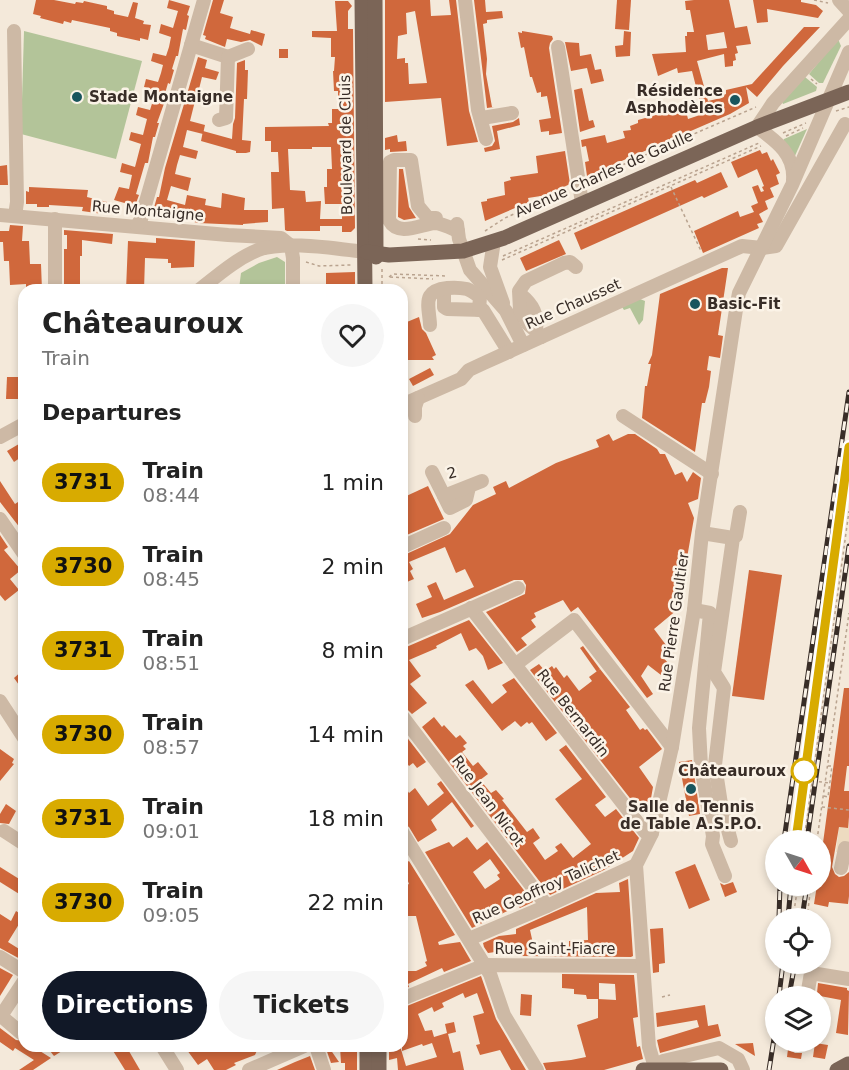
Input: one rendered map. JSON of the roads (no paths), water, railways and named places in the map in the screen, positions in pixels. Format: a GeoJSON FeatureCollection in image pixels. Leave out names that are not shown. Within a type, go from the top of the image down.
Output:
{"type":"FeatureCollection","features":[{"type":"Feature","properties":{"kind":"main road","name":"Boulevard de Cluis"},"geometry":{"type":"LineString","coordinates":[[362,0],[371,253],[375,284]]}},
{"type":"Feature","properties":{"kind":"main road","name":"Boulevard de Cluis"},"geometry":{"type":"LineString","coordinates":[[366,284],[371,253],[375,0]]}},
{"type":"Feature","properties":{"kind":"main road","name":"Avenue Charles de Gaulle"},"geometry":{"type":"LineString","coordinates":[[371,253],[463,251],[494,241],[830,99],[848,102]]}},
{"type":"Feature","properties":{"kind":"main road"},"geometry":{"type":"LineString","coordinates":[[367,1052],[368,1070]]}},
{"type":"Feature","properties":{"kind":"main road"},"geometry":{"type":"LineString","coordinates":[[379,1052],[379,1070]]}},
{"type":"Feature","properties":{"kind":"main road"},"geometry":{"type":"LineString","coordinates":[[650,1069],[721,1070]]}},
{"type":"Feature","properties":{"kind":"street"},"geometry":{"type":"LineString","coordinates":[[137,226],[141,219],[204,0]]}},
{"type":"Feature","properties":{"kind":"street"},"geometry":{"type":"LineString","coordinates":[[465,0],[478,110],[486,139]]}},
{"type":"Feature","properties":{"kind":"street"},"geometry":{"type":"LineString","coordinates":[[839,0],[849,11]]}},
{"type":"Feature","properties":{"kind":"street"},"geometry":{"type":"LineString","coordinates":[[792,185],[793,172],[788,155],[757,128],[773,103],[849,19]]}},
{"type":"Feature","properties":{"kind":"street"},"geometry":{"type":"LineString","coordinates":[[14,32],[17,202],[15,216]]}},
{"type":"Feature","properties":{"kind":"street"},"geometry":{"type":"LineString","coordinates":[[191,45],[228,57],[248,49]]}},
{"type":"Feature","properties":{"kind":"street"},"geometry":{"type":"LineString","coordinates":[[558,47],[582,203]]}},
{"type":"Feature","properties":{"kind":"street","name":"Rue Pierre Gaultier"},"geometry":{"type":"LineString","coordinates":[[636,865],[652,834],[672,747],[739,293],[792,185],[849,52]]}},
{"type":"Feature","properties":{"kind":"street"},"geometry":{"type":"LineString","coordinates":[[219,120],[226,118],[228,57]]}},
{"type":"Feature","properties":{"kind":"street"},"geometry":{"type":"LineString","coordinates":[[482,118],[512,113]]}},
{"type":"Feature","properties":{"kind":"street"},"geometry":{"type":"LineString","coordinates":[[762,248],[776,246],[845,124]]}},
{"type":"Feature","properties":{"kind":"street"},"geometry":{"type":"LineString","coordinates":[[436,218],[428,218],[418,206],[411,160],[390,162],[389,220],[392,225],[395,228],[421,228],[435,223],[457,227],[470,270],[506,311]]}},
{"type":"Feature","properties":{"kind":"street","name":"Rue Montaigne"},"geometry":{"type":"LineString","coordinates":[[0,216],[281,238],[292,252]]}},
{"type":"Feature","properties":{"kind":"street"},"geometry":{"type":"LineString","coordinates":[[54,284],[55,219]]}},
{"type":"Feature","properties":{"kind":"street"},"geometry":{"type":"LineString","coordinates":[[222,272],[236,253],[237,247],[228,235]]}},
{"type":"Feature","properties":{"kind":"street"},"geometry":{"type":"LineString","coordinates":[[494,241],[495,262],[490,267],[506,311],[523,345]]}},
{"type":"Feature","properties":{"kind":"street"},"geometry":{"type":"LineString","coordinates":[[207,284],[235,261],[260,249],[277,246],[292,252],[371,253]]}},
{"type":"Feature","properties":{"kind":"street","name":"Rue Chausset"},"geometry":{"type":"LineString","coordinates":[[408,402],[461,379],[469,370],[523,345],[539,334],[650,288],[741,246],[762,248]]}},
{"type":"Feature","properties":{"kind":"street"},"geometry":{"type":"LineString","coordinates":[[292,252],[293,284]]}},
{"type":"Feature","properties":{"kind":"street"},"geometry":{"type":"LineString","coordinates":[[539,334],[538,320],[532,304],[520,295],[521,287],[526,281],[564,263],[570,262],[576,267]]}},
{"type":"Feature","properties":{"kind":"street"},"geometry":{"type":"LineString","coordinates":[[456,293],[441,289],[434,291],[429,299],[432,322],[434,300],[441,294],[465,293],[468,297],[467,310]]}},
{"type":"Feature","properties":{"kind":"street"},"geometry":{"type":"LineString","coordinates":[[456,293],[444,307],[483,310],[509,352]]}},
{"type":"Feature","properties":{"kind":"street"},"geometry":{"type":"LineString","coordinates":[[415,416],[418,398]]}},
{"type":"Feature","properties":{"kind":"street"},"geometry":{"type":"LineString","coordinates":[[623,416],[712,474]]}},
{"type":"Feature","properties":{"kind":"street"},"geometry":{"type":"LineString","coordinates":[[0,437],[18,427]]}},
{"type":"Feature","properties":{"kind":"street"},"geometry":{"type":"LineString","coordinates":[[432,472],[446,499]]}},
{"type":"Feature","properties":{"kind":"street"},"geometry":{"type":"LineString","coordinates":[[458,482],[476,484],[466,501],[446,499],[458,482]]}},
{"type":"Feature","properties":{"kind":"street"},"geometry":{"type":"LineString","coordinates":[[731,841],[721,804],[715,765],[724,688],[714,672],[733,538],[736,536],[740,512]]}},
{"type":"Feature","properties":{"kind":"street"},"geometry":{"type":"LineString","coordinates":[[0,519],[18,545]]}},
{"type":"Feature","properties":{"kind":"street"},"geometry":{"type":"LineString","coordinates":[[408,544],[444,528]]}},
{"type":"Feature","properties":{"kind":"street"},"geometry":{"type":"LineString","coordinates":[[702,533],[733,538]]}},
{"type":"Feature","properties":{"kind":"street"},"geometry":{"type":"LineString","coordinates":[[408,636],[518,588]]}},
{"type":"Feature","properties":{"kind":"street","name":"Rue Bernardin"},"geometry":{"type":"LineString","coordinates":[[471,608],[645,832],[652,834]]}},
{"type":"Feature","properties":{"kind":"street"},"geometry":{"type":"LineString","coordinates":[[694,610],[710,613],[699,728],[700,756],[713,836],[712,844],[725,876]]}},
{"type":"Feature","properties":{"kind":"street"},"geometry":{"type":"LineString","coordinates":[[515,665],[574,620],[672,747]]}},
{"type":"Feature","properties":{"kind":"street"},"geometry":{"type":"LineString","coordinates":[[0,701],[18,729]]}},
{"type":"Feature","properties":{"kind":"street","name":"Rue Jean Nicot"},"geometry":{"type":"LineString","coordinates":[[408,724],[547,906]]}},
{"type":"Feature","properties":{"kind":"street"},"geometry":{"type":"LineString","coordinates":[[4,831],[18,840]]}},
{"type":"Feature","properties":{"kind":"street"},"geometry":{"type":"LineString","coordinates":[[408,842],[485,965],[504,1015],[537,1070]]}},
{"type":"Feature","properties":{"kind":"street"},"geometry":{"type":"LineString","coordinates":[[841,868],[845,849],[849,849]]}},
{"type":"Feature","properties":{"kind":"street"},"geometry":{"type":"LineString","coordinates":[[636,865],[649,1047],[654,1064],[650,1069]]}},
{"type":"Feature","properties":{"kind":"street","name":"Rue Geoffroy Talichet"},"geometry":{"type":"LineString","coordinates":[[469,939],[636,865]]}},
{"type":"Feature","properties":{"kind":"street"},"geometry":{"type":"LineString","coordinates":[[0,957],[18,968]]}},
{"type":"Feature","properties":{"kind":"street","name":"Rue Saint-Fiacre"},"geometry":{"type":"LineString","coordinates":[[408,997],[485,965],[642,966]]}},
{"type":"Feature","properties":{"kind":"street"},"geometry":{"type":"LineString","coordinates":[[809,986],[811,973],[849,979]]}},
{"type":"Feature","properties":{"kind":"street"},"geometry":{"type":"LineString","coordinates":[[18,990],[1,1016],[18,1030]]}},
{"type":"Feature","properties":{"kind":"street"},"geometry":{"type":"LineString","coordinates":[[650,1069],[663,1061],[719,1048],[738,1059],[743,1070]]}},
{"type":"Feature","properties":{"kind":"street"},"geometry":{"type":"LineString","coordinates":[[166,1052],[177,1070]]}},
{"type":"Feature","properties":{"kind":"street"},"geometry":{"type":"LineString","coordinates":[[249,1070],[290,1052]]}},
{"type":"Feature","properties":{"kind":"street"},"geometry":{"type":"LineString","coordinates":[[318,1052],[324,1070]]}},
{"type":"Feature","properties":{"kind":"railway"},"geometry":{"type":"LineString","coordinates":[[785,830],[849,392]]}},
{"type":"Feature","properties":{"kind":"railway"},"geometry":{"type":"LineString","coordinates":[[797,830],[837,537]]}},
{"type":"Feature","properties":{"kind":"railway"},"geometry":{"type":"LineString","coordinates":[[808,830],[849,546]]}},
{"type":"Feature","properties":{"kind":"railway"},"geometry":{"type":"LineString","coordinates":[[779,908],[780,896]]}},
{"type":"Feature","properties":{"kind":"railway"},"geometry":{"type":"LineString","coordinates":[[789,908],[790,896]]}},
{"type":"Feature","properties":{"kind":"railway"},"geometry":{"type":"LineString","coordinates":[[804,908],[805,896]]}},
{"type":"Feature","properties":{"kind":"railway"},"geometry":{"type":"LineString","coordinates":[[780,986],[782,974]]}},
{"type":"Feature","properties":{"kind":"railway"},"geometry":{"type":"LineString","coordinates":[[791,986],[793,974]]}},
{"type":"Feature","properties":{"kind":"railway"},"geometry":{"type":"LineString","coordinates":[[769,1070],[772,1052]]}},
{"type":"Feature","properties":{"kind":"train","name":"3731"},"geometry":{"type":"LineString","coordinates":[[797,830],[849,447]]}},
{"type":"Feature","properties":{"kind":"place","name":"Stade Montaigne"},"geometry":{"type":"Point","coordinates":[77,97]}},
{"type":"Feature","properties":{"kind":"place","name":"Résidence Asphodèles"},"geometry":{"type":"Point","coordinates":[735,100]}},
{"type":"Feature","properties":{"kind":"place","name":"Basic-Fit"},"geometry":{"type":"Point","coordinates":[695,304]}},
{"type":"Feature","properties":{"kind":"place","name":"Châteauroux"},"geometry":{"type":"Point","coordinates":[804,771]}},
{"type":"Feature","properties":{"kind":"place","name":"Salle de Tennis de Table A.S.P.O."},"geometry":{"type":"Point","coordinates":[691,789]}}]}
